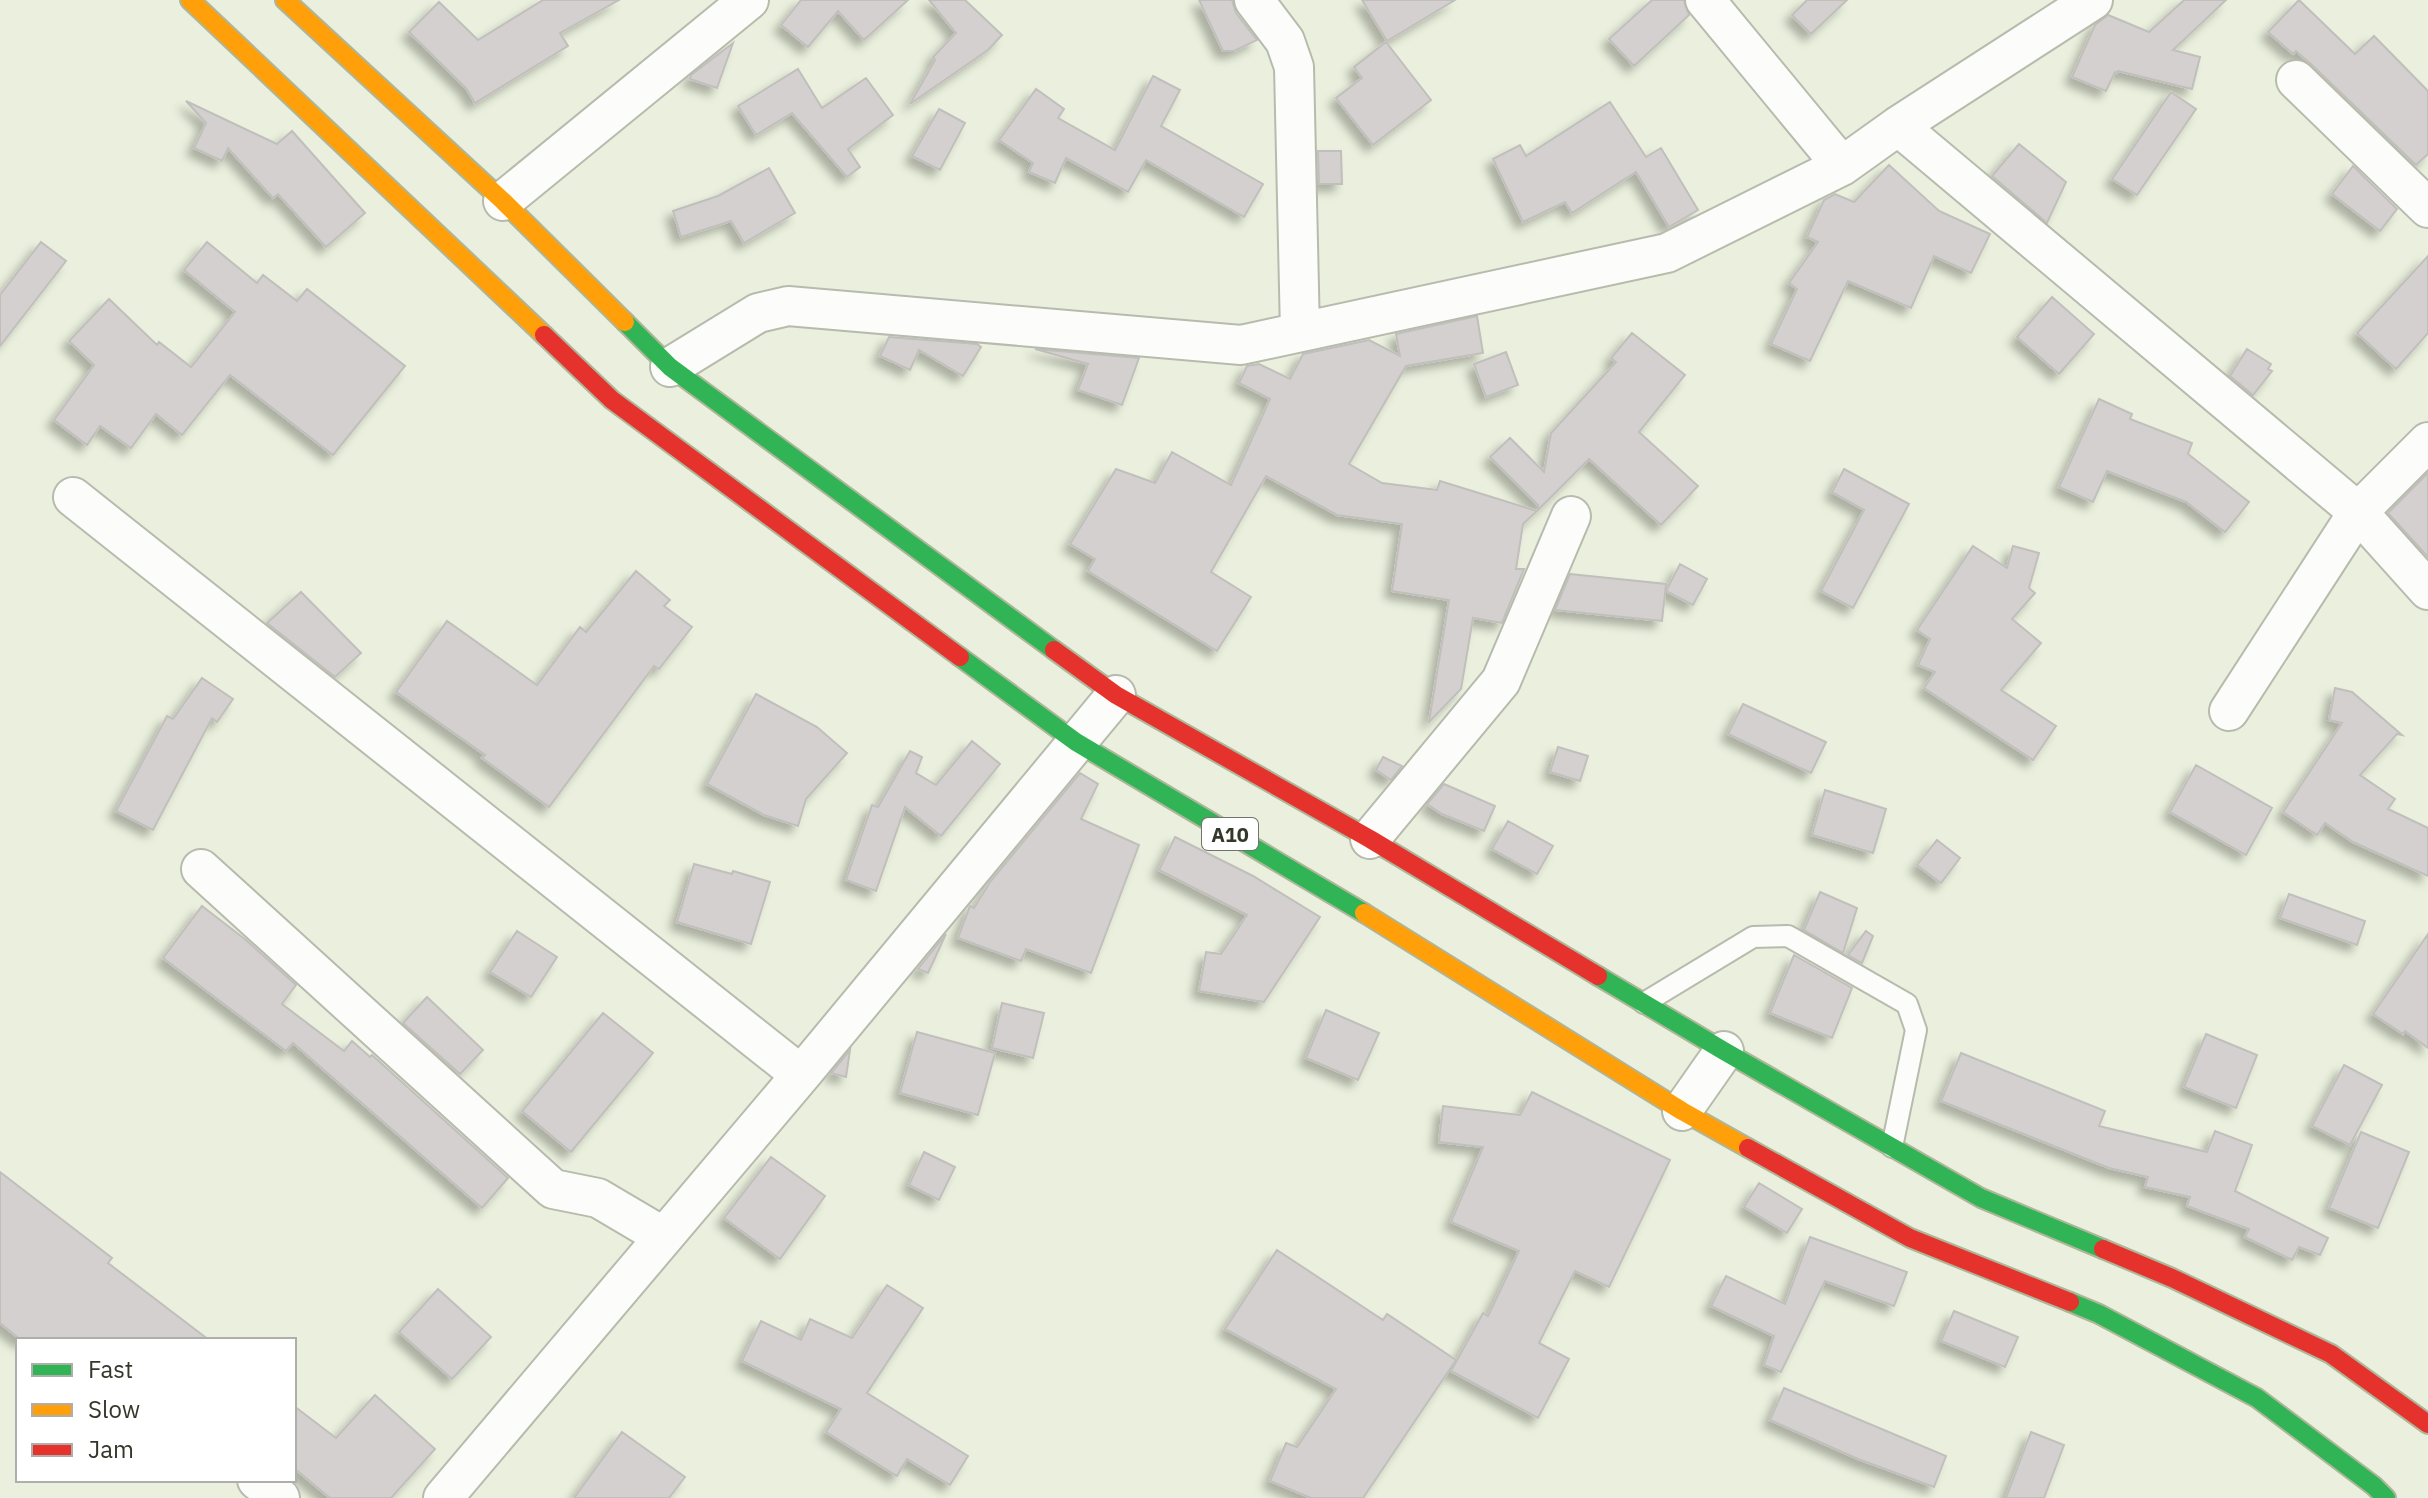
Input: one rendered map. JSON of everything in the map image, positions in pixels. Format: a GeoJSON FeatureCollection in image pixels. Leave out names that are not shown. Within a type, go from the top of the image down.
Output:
{"type":"FeatureCollection","features":[{"type":"Feature","properties":{"kind":"highway","name":"A10"},"geometry":{"type":"LineString","coordinates":[[190,0],[612,400],[1076,742],[1384,925],[1682,1111],[1910,1238],[2099,1314],[2257,1398],[2386,1498]]}},
{"type":"Feature","properties":{"kind":"highway"},"geometry":{"type":"LineString","coordinates":[[285,0],[503,201],[670,367],[1116,695],[1370,839],[1724,1051],[1981,1198],[2172,1278],[2331,1354],[2428,1424]]}},
{"type":"Feature","properties":{"kind":"street"},"geometry":{"type":"LineString","coordinates":[[503,201],[749,0]]}},
{"type":"Feature","properties":{"kind":"street"},"geometry":{"type":"LineString","coordinates":[[1254,0],[1285,41],[1294,67],[1300,332]]}},
{"type":"Feature","properties":{"kind":"street"},"geometry":{"type":"LineString","coordinates":[[1705,0],[1842,166]]}},
{"type":"Feature","properties":{"kind":"street"},"geometry":{"type":"LineString","coordinates":[[670,367],[758,313],[788,306],[1241,345],[1667,253],[1842,166],[1898,126],[2093,0]]}},
{"type":"Feature","properties":{"kind":"street"},"geometry":{"type":"LineString","coordinates":[[2296,80],[2428,208]]}},
{"type":"Feature","properties":{"kind":"street"},"geometry":{"type":"LineString","coordinates":[[1898,126],[2358,512],[2428,590]]}},
{"type":"Feature","properties":{"kind":"street"},"geometry":{"type":"LineString","coordinates":[[2229,711],[2358,512],[2428,442]]}},
{"type":"Feature","properties":{"kind":"street"},"geometry":{"type":"LineString","coordinates":[[73,497],[801,1075]]}},
{"type":"Feature","properties":{"kind":"street"},"geometry":{"type":"LineString","coordinates":[[1370,839],[1501,681],[1571,516]]}},
{"type":"Feature","properties":{"kind":"street"},"geometry":{"type":"LineString","coordinates":[[443,1498],[801,1075],[1116,695]]}},
{"type":"Feature","properties":{"kind":"street"},"geometry":{"type":"LineString","coordinates":[[201,869],[553,1189],[598,1198],[664,1237]]}},
{"type":"Feature","properties":{"kind":"street"},"geometry":{"type":"LineString","coordinates":[[1682,1111],[1724,1051]]}},
{"type":"Feature","properties":{"kind":"street"},"geometry":{"type":"LineString","coordinates":[[260,1482],[280,1498]]}},
{"type":"Feature","properties":{"kind":"lane"},"geometry":{"type":"LineString","coordinates":[[1644,1003],[1753,937],[1788,936],[1907,1004],[1916,1030],[1892,1147]]}},
{"type":"Feature","properties":{"kind":"building"},"geometry":{"type":"Polygon","coordinates":[[[543,0],[619,0],[560,33],[568,46],[475,103],[466,88],[409,32],[439,2],[478,40],[543,0]]]}},
{"type":"Feature","properties":{"kind":"building"},"geometry":{"type":"Polygon","coordinates":[[[801,0],[908,0],[864,40],[838,11],[808,47],[781,25],[801,0]]]}},
{"type":"Feature","properties":{"kind":"building"},"geometry":{"type":"Polygon","coordinates":[[[929,0],[965,0],[1002,35],[988,50],[910,104],[935,60],[933,57],[956,33],[929,0]]]}},
{"type":"Feature","properties":{"kind":"building"},"geometry":{"type":"Polygon","coordinates":[[[1199,0],[1232,0],[1236,13],[1257,40],[1234,51],[1223,51],[1199,0]]]}},
{"type":"Feature","properties":{"kind":"building"},"geometry":{"type":"Polygon","coordinates":[[[1362,0],[1455,0],[1387,41],[1362,0]]]}},
{"type":"Feature","properties":{"kind":"building"},"geometry":{"type":"Polygon","coordinates":[[[1652,0],[1684,0],[1689,15],[1634,66],[1609,39],[1652,0]]]}},
{"type":"Feature","properties":{"kind":"building"},"geometry":{"type":"Polygon","coordinates":[[[1807,0],[1847,0],[1811,34],[1792,15],[1807,0]]]}},
{"type":"Feature","properties":{"kind":"building"},"geometry":{"type":"Polygon","coordinates":[[[2184,0],[2226,0],[2173,50],[2200,57],[2192,89],[2118,71],[2106,91],[2072,77],[2095,25],[2108,15],[2149,32],[2184,0]]]}},
{"type":"Feature","properties":{"kind":"building"},"geometry":{"type":"Polygon","coordinates":[[[2299,0],[2355,54],[2374,36],[2428,91],[2428,154],[2416,165],[2311,64],[2296,51],[2293,54],[2268,32],[2299,0]]]}},
{"type":"Feature","properties":{"kind":"building"},"geometry":{"type":"Polygon","coordinates":[[[1386,42],[1431,100],[1373,145],[1336,98],[1362,78],[1354,67],[1386,42]]]}},
{"type":"Feature","properties":{"kind":"building"},"geometry":{"type":"Polygon","coordinates":[[[733,43],[717,88],[690,79],[691,75],[733,43]]]}},
{"type":"Feature","properties":{"kind":"building"},"geometry":{"type":"Polygon","coordinates":[[[798,69],[822,108],[866,78],[893,115],[848,149],[860,167],[847,177],[792,113],[756,135],[738,106],[798,69]]]}},
{"type":"Feature","properties":{"kind":"building"},"geometry":{"type":"Polygon","coordinates":[[[1153,76],[1180,90],[1161,126],[1263,184],[1244,217],[1146,160],[1128,192],[1066,158],[1055,183],[1029,172],[1033,163],[999,140],[1036,89],[1064,109],[1058,118],[1115,150],[1153,76]]]}},
{"type":"Feature","properties":{"kind":"building"},"geometry":{"type":"Polygon","coordinates":[[[2171,92],[2196,109],[2137,195],[2112,179],[2171,92]]]}},
{"type":"Feature","properties":{"kind":"building"},"geometry":{"type":"Polygon","coordinates":[[[186,101],[277,144],[292,131],[365,213],[326,247],[278,194],[273,198],[228,148],[222,161],[194,148],[206,123],[186,101]]]}},
{"type":"Feature","properties":{"kind":"building"},"geometry":{"type":"Polygon","coordinates":[[[1610,102],[1646,157],[1661,148],[1698,210],[1669,227],[1636,172],[1572,213],[1565,202],[1523,222],[1493,159],[1520,145],[1526,156],[1610,102]]]}},
{"type":"Feature","properties":{"kind":"building"},"geometry":{"type":"Polygon","coordinates":[[[939,109],[965,123],[940,170],[912,156],[939,109]]]}},
{"type":"Feature","properties":{"kind":"building"},"geometry":{"type":"Polygon","coordinates":[[[2019,144],[2066,182],[2047,223],[1992,176],[2019,144]]]}},
{"type":"Feature","properties":{"kind":"building"},"geometry":{"type":"Polygon","coordinates":[[[1318,151],[1341,151],[1342,184],[1319,184],[1318,151]]]}},
{"type":"Feature","properties":{"kind":"building"},"geometry":{"type":"Polygon","coordinates":[[[1889,165],[1939,211],[1990,234],[1971,273],[1934,256],[1911,308],[1848,281],[1810,361],[1771,344],[1797,289],[1789,283],[1818,242],[1807,237],[1824,200],[1835,194],[1854,202],[1889,165]]]}},
{"type":"Feature","properties":{"kind":"building"},"geometry":{"type":"Polygon","coordinates":[[[2353,166],[2397,209],[2380,231],[2332,194],[2353,166]]]}},
{"type":"Feature","properties":{"kind":"building"},"geometry":{"type":"Polygon","coordinates":[[[769,168],[795,213],[744,243],[731,221],[681,237],[673,211],[718,196],[769,168]]]}},
{"type":"Feature","properties":{"kind":"building"},"geometry":{"type":"Polygon","coordinates":[[[41,242],[66,261],[0,346],[0,295],[41,242]]]}},
{"type":"Feature","properties":{"kind":"building"},"geometry":{"type":"Polygon","coordinates":[[[207,242],[257,283],[263,275],[297,301],[307,289],[405,366],[333,455],[230,375],[182,435],[156,414],[131,448],[100,426],[87,445],[54,420],[94,365],[69,341],[109,299],[157,345],[159,342],[191,367],[235,312],[184,270],[207,242]]]}},
{"type":"Feature","properties":{"kind":"building"},"geometry":{"type":"Polygon","coordinates":[[[2428,256],[2428,333],[2396,369],[2357,333],[2428,256]]]}},
{"type":"Feature","properties":{"kind":"building"},"geometry":{"type":"Polygon","coordinates":[[[2052,297],[2094,334],[2059,374],[2017,337],[2052,297]]]}},
{"type":"Feature","properties":{"kind":"building"},"geometry":{"type":"Polygon","coordinates":[[[1477,316],[1483,353],[1406,366],[1349,464],[1382,483],[1437,490],[1440,481],[1537,511],[1523,524],[1516,569],[1524,569],[1502,623],[1473,618],[1461,689],[1429,722],[1449,600],[1392,591],[1402,524],[1337,515],[1266,476],[1211,572],[1251,597],[1217,651],[1088,571],[1095,559],[1070,544],[1116,469],[1155,483],[1172,452],[1231,485],[1270,399],[1239,383],[1247,366],[1259,364],[1290,379],[1303,354],[1369,340],[1400,356],[1396,334],[1477,316]]]}},
{"type":"Feature","properties":{"kind":"building"},"geometry":{"type":"Polygon","coordinates":[[[1632,333],[1685,375],[1639,432],[1698,486],[1661,525],[1589,459],[1538,510],[1538,505],[1490,457],[1510,438],[1544,472],[1551,433],[1616,362],[1611,358],[1632,333]]]}},
{"type":"Feature","properties":{"kind":"building"},"geometry":{"type":"Polygon","coordinates":[[[889,337],[977,344],[981,347],[963,376],[919,350],[910,370],[880,356],[889,337]]]}},
{"type":"Feature","properties":{"kind":"building"},"geometry":{"type":"Polygon","coordinates":[[[1035,349],[1139,358],[1122,405],[1078,390],[1088,364],[1035,349]]]}},
{"type":"Feature","properties":{"kind":"building"},"geometry":{"type":"Polygon","coordinates":[[[2247,349],[2271,364],[2268,369],[2272,371],[2253,395],[2230,376],[2247,349]]]}},
{"type":"Feature","properties":{"kind":"building"},"geometry":{"type":"Polygon","coordinates":[[[1506,352],[1518,385],[1486,397],[1474,364],[1506,352]]]}},
{"type":"Feature","properties":{"kind":"building"},"geometry":{"type":"Polygon","coordinates":[[[2099,399],[2132,414],[2130,419],[2192,443],[2188,454],[2249,502],[2225,532],[2186,502],[2107,471],[2093,502],[2059,487],[2099,399]]]}},
{"type":"Feature","properties":{"kind":"building"},"geometry":{"type":"Polygon","coordinates":[[[1844,469],[1909,504],[1853,608],[1821,591],[1864,510],[1832,492],[1844,469]]]}},
{"type":"Feature","properties":{"kind":"building"},"geometry":{"type":"Polygon","coordinates":[[[2428,473],[2428,557],[2388,513],[2428,473]]]}},
{"type":"Feature","properties":{"kind":"building"},"geometry":{"type":"Polygon","coordinates":[[[1973,546],[2007,568],[2013,546],[2039,553],[2029,588],[2035,593],[2012,619],[2041,643],[2001,690],[2056,726],[2033,760],[1924,688],[1935,672],[1918,665],[1930,639],[1917,630],[1973,546]]]}},
{"type":"Feature","properties":{"kind":"building"},"geometry":{"type":"Polygon","coordinates":[[[1680,564],[1707,579],[1693,605],[1666,591],[1680,564]]]}},
{"type":"Feature","properties":{"kind":"building"},"geometry":{"type":"Polygon","coordinates":[[[636,571],[670,600],[664,606],[692,627],[659,669],[654,666],[549,807],[482,758],[485,755],[396,692],[447,621],[537,685],[580,627],[586,632],[636,571]]]}},
{"type":"Feature","properties":{"kind":"building"},"geometry":{"type":"Polygon","coordinates":[[[1570,574],[1666,584],[1662,621],[1555,610],[1570,574]]]}},
{"type":"Feature","properties":{"kind":"building"},"geometry":{"type":"Polygon","coordinates":[[[301,592],[361,653],[335,677],[267,623],[301,592]]]}},
{"type":"Feature","properties":{"kind":"building"},"geometry":{"type":"Polygon","coordinates":[[[202,678],[233,699],[217,722],[212,718],[153,830],[116,811],[167,716],[173,719],[202,678]]]}},
{"type":"Feature","properties":{"kind":"building"},"geometry":{"type":"Polygon","coordinates":[[[2335,688],[2352,692],[2402,735],[2397,734],[2360,775],[2395,799],[2388,809],[2428,828],[2428,876],[2353,842],[2325,823],[2317,835],[2283,812],[2342,723],[2329,720],[2335,688]]]}},
{"type":"Feature","properties":{"kind":"building"},"geometry":{"type":"Polygon","coordinates":[[[756,694],[817,727],[847,753],[806,799],[798,826],[764,815],[707,784],[756,694]]]}},
{"type":"Feature","properties":{"kind":"building"},"geometry":{"type":"Polygon","coordinates":[[[1743,704],[1826,742],[1811,773],[1728,734],[1743,704]]]}},
{"type":"Feature","properties":{"kind":"building"},"geometry":{"type":"Polygon","coordinates":[[[972,741],[1000,764],[941,836],[905,807],[876,891],[846,880],[872,805],[878,807],[910,751],[922,757],[916,773],[936,785],[972,741]]]}},
{"type":"Feature","properties":{"kind":"building"},"geometry":{"type":"Polygon","coordinates":[[[1558,747],[1588,756],[1580,781],[1550,772],[1558,747]]]}},
{"type":"Feature","properties":{"kind":"building"},"geometry":{"type":"Polygon","coordinates":[[[1383,757],[1402,766],[1391,780],[1376,770],[1383,757]]]}},
{"type":"Feature","properties":{"kind":"building"},"geometry":{"type":"Polygon","coordinates":[[[2196,765],[2272,808],[2246,855],[2170,812],[2196,765]]]}},
{"type":"Feature","properties":{"kind":"building"},"geometry":{"type":"Polygon","coordinates":[[[1080,773],[1098,784],[1081,819],[1139,845],[1091,973],[1026,949],[1021,961],[958,938],[970,906],[974,908],[990,882],[1080,773]]]}},
{"type":"Feature","properties":{"kind":"building"},"geometry":{"type":"Polygon","coordinates":[[[1444,784],[1495,806],[1484,831],[1442,814],[1427,804],[1444,784]]]}},
{"type":"Feature","properties":{"kind":"building"},"geometry":{"type":"Polygon","coordinates":[[[1825,790],[1886,809],[1873,853],[1812,835],[1825,790]]]}},
{"type":"Feature","properties":{"kind":"building"},"geometry":{"type":"Polygon","coordinates":[[[1508,821],[1553,846],[1537,874],[1492,849],[1508,821]]]}},
{"type":"Feature","properties":{"kind":"building"},"geometry":{"type":"Polygon","coordinates":[[[1175,837],[1253,876],[1320,917],[1264,1002],[1199,991],[1206,952],[1221,954],[1247,915],[1159,870],[1175,837]]]}},
{"type":"Feature","properties":{"kind":"building"},"geometry":{"type":"Polygon","coordinates":[[[1937,840],[1960,858],[1941,883],[1917,865],[1937,840]]]}},
{"type":"Feature","properties":{"kind":"building"},"geometry":{"type":"Polygon","coordinates":[[[694,864],[770,882],[751,944],[677,922],[694,864]]]}},
{"type":"Feature","properties":{"kind":"building"},"geometry":{"type":"Polygon","coordinates":[[[1820,892],[1857,908],[1843,953],[1804,930],[1820,892]]]}},
{"type":"Feature","properties":{"kind":"building"},"geometry":{"type":"Polygon","coordinates":[[[2289,894],[2365,921],[2357,945],[2280,918],[2289,894]]]}},
{"type":"Feature","properties":{"kind":"building"},"geometry":{"type":"Polygon","coordinates":[[[202,906],[296,985],[282,1004],[344,1051],[352,1041],[370,1057],[372,1055],[508,1178],[482,1208],[293,1043],[286,1051],[163,958],[202,906]]]}},
{"type":"Feature","properties":{"kind":"building"},"geometry":{"type":"Polygon","coordinates":[[[517,931],[557,957],[531,997],[490,972],[517,931]]]}},
{"type":"Feature","properties":{"kind":"building"},"geometry":{"type":"Polygon","coordinates":[[[1866,931],[1873,936],[1862,963],[1848,955],[1866,931]]]}},
{"type":"Feature","properties":{"kind":"building"},"geometry":{"type":"Polygon","coordinates":[[[946,934],[928,973],[918,969],[946,934]]]}},
{"type":"Feature","properties":{"kind":"building"},"geometry":{"type":"Polygon","coordinates":[[[2428,934],[2428,1048],[2373,1014],[2428,934]]]}},
{"type":"Feature","properties":{"kind":"building"},"geometry":{"type":"Polygon","coordinates":[[[1794,955],[1852,988],[1832,1038],[1770,1013],[1794,955]]]}},
{"type":"Feature","properties":{"kind":"building"},"geometry":{"type":"Polygon","coordinates":[[[427,997],[483,1050],[460,1074],[403,1023],[427,997]]]}},
{"type":"Feature","properties":{"kind":"building"},"geometry":{"type":"Polygon","coordinates":[[[1002,1003],[1044,1013],[1033,1058],[992,1048],[1002,1003]]]}},
{"type":"Feature","properties":{"kind":"building"},"geometry":{"type":"Polygon","coordinates":[[[1326,1010],[1379,1033],[1358,1080],[1306,1058],[1326,1010]]]}},
{"type":"Feature","properties":{"kind":"building"},"geometry":{"type":"Polygon","coordinates":[[[603,1013],[653,1053],[571,1152],[522,1111],[603,1013]]]}},
{"type":"Feature","properties":{"kind":"building"},"geometry":{"type":"Polygon","coordinates":[[[917,1032],[995,1053],[978,1115],[900,1093],[917,1032]]]}},
{"type":"Feature","properties":{"kind":"building"},"geometry":{"type":"Polygon","coordinates":[[[2206,1034],[2257,1055],[2236,1108],[2184,1087],[2206,1034]]]}},
{"type":"Feature","properties":{"kind":"building"},"geometry":{"type":"Polygon","coordinates":[[[850,1050],[846,1077],[831,1073],[850,1050]]]}},
{"type":"Feature","properties":{"kind":"building"},"geometry":{"type":"Polygon","coordinates":[[[1961,1053],[2105,1111],[2099,1126],[2207,1152],[2215,1131],[2252,1145],[2235,1191],[2328,1238],[2320,1255],[2299,1247],[2292,1260],[2245,1237],[2249,1229],[2187,1206],[2190,1197],[2145,1187],[2148,1177],[2109,1168],[1941,1101],[1961,1053]]]}},
{"type":"Feature","properties":{"kind":"building"},"geometry":{"type":"Polygon","coordinates":[[[2344,1065],[2382,1085],[2350,1145],[2312,1126],[2344,1065]]]}},
{"type":"Feature","properties":{"kind":"building"},"geometry":{"type":"Polygon","coordinates":[[[1532,1092],[1670,1160],[1609,1287],[1575,1271],[1539,1343],[1569,1359],[1538,1418],[1451,1371],[1483,1313],[1488,1316],[1519,1251],[1451,1222],[1483,1147],[1439,1142],[1443,1106],[1520,1115],[1532,1092]]]}},
{"type":"Feature","properties":{"kind":"building"},"geometry":{"type":"Polygon","coordinates":[[[2361,1132],[2409,1152],[2378,1228],[2329,1208],[2361,1132]]]}},
{"type":"Feature","properties":{"kind":"building"},"geometry":{"type":"Polygon","coordinates":[[[924,1152],[955,1167],[939,1200],[909,1185],[924,1152]]]}},
{"type":"Feature","properties":{"kind":"building"},"geometry":{"type":"Polygon","coordinates":[[[771,1157],[825,1196],[780,1259],[724,1218],[771,1157]]]}},
{"type":"Feature","properties":{"kind":"building"},"geometry":{"type":"Polygon","coordinates":[[[0,1172],[112,1258],[108,1263],[206,1338],[19,1338],[0,1323],[0,1172]]]}},
{"type":"Feature","properties":{"kind":"building"},"geometry":{"type":"Polygon","coordinates":[[[1759,1183],[1802,1209],[1787,1233],[1744,1207],[1759,1183]]]}},
{"type":"Feature","properties":{"kind":"building"},"geometry":{"type":"Polygon","coordinates":[[[1810,1237],[1907,1272],[1894,1306],[1825,1281],[1781,1372],[1764,1365],[1774,1336],[1711,1306],[1726,1276],[1785,1304],[1810,1237]]]}},
{"type":"Feature","properties":{"kind":"building"},"geometry":{"type":"Polygon","coordinates":[[[1277,1250],[1383,1320],[1387,1314],[1456,1360],[1363,1498],[1311,1498],[1270,1481],[1286,1443],[1297,1447],[1336,1389],[1225,1329],[1277,1250]]]}},
{"type":"Feature","properties":{"kind":"building"},"geometry":{"type":"Polygon","coordinates":[[[887,1285],[923,1308],[867,1393],[968,1456],[950,1485],[907,1459],[897,1476],[826,1432],[841,1409],[742,1361],[761,1321],[801,1340],[810,1319],[852,1338],[887,1285]]]}},
{"type":"Feature","properties":{"kind":"building"},"geometry":{"type":"Polygon","coordinates":[[[438,1289],[491,1337],[452,1379],[399,1332],[438,1289]]]}},
{"type":"Feature","properties":{"kind":"building"},"geometry":{"type":"Polygon","coordinates":[[[1954,1311],[2018,1337],[2005,1367],[1941,1341],[1954,1311]]]}},
{"type":"Feature","properties":{"kind":"building"},"geometry":{"type":"Polygon","coordinates":[[[1784,1388],[1946,1456],[1934,1487],[1858,1459],[1770,1420],[1784,1388]]]}},
{"type":"Feature","properties":{"kind":"building"},"geometry":{"type":"Polygon","coordinates":[[[375,1395],[435,1449],[391,1498],[330,1498],[296,1470],[296,1408],[336,1438],[375,1395]]]}},
{"type":"Feature","properties":{"kind":"building"},"geometry":{"type":"Polygon","coordinates":[[[622,1432],[685,1477],[669,1498],[574,1498],[622,1432]]]}},
{"type":"Feature","properties":{"kind":"building"},"geometry":{"type":"Polygon","coordinates":[[[2031,1432],[2064,1445],[2044,1498],[2006,1498],[2031,1432]]]}},
{"type":"Feature","properties":{"kind":"traffic: fast"},"geometry":{"type":"LineString","coordinates":[[625,322],[670,367],[1054,650]]}},
{"type":"Feature","properties":{"kind":"traffic: fast"},"geometry":{"type":"LineString","coordinates":[[960,657],[1076,742],[1364,913]]}},
{"type":"Feature","properties":{"kind":"traffic: fast"},"geometry":{"type":"LineString","coordinates":[[1598,976],[1981,1198],[2103,1249]]}},
{"type":"Feature","properties":{"kind":"traffic: fast"},"geometry":{"type":"LineString","coordinates":[[2070,1302],[2099,1314],[2257,1398],[2386,1498]]}},
{"type":"Feature","properties":{"kind":"traffic: slow"},"geometry":{"type":"LineString","coordinates":[[190,0],[544,335]]}},
{"type":"Feature","properties":{"kind":"traffic: slow"},"geometry":{"type":"LineString","coordinates":[[285,0],[503,201],[625,322]]}},
{"type":"Feature","properties":{"kind":"traffic: slow"},"geometry":{"type":"LineString","coordinates":[[1364,913],[1682,1111],[1748,1148]]}},
{"type":"Feature","properties":{"kind":"traffic: jam"},"geometry":{"type":"LineString","coordinates":[[544,335],[612,400],[960,657]]}},
{"type":"Feature","properties":{"kind":"traffic: jam"},"geometry":{"type":"LineString","coordinates":[[1054,650],[1116,695],[1370,839],[1598,976]]}},
{"type":"Feature","properties":{"kind":"traffic: jam"},"geometry":{"type":"LineString","coordinates":[[1748,1148],[1910,1238],[2070,1302]]}},
{"type":"Feature","properties":{"kind":"traffic: jam"},"geometry":{"type":"LineString","coordinates":[[2103,1249],[2172,1278],[2331,1354],[2428,1424]]}}]}
